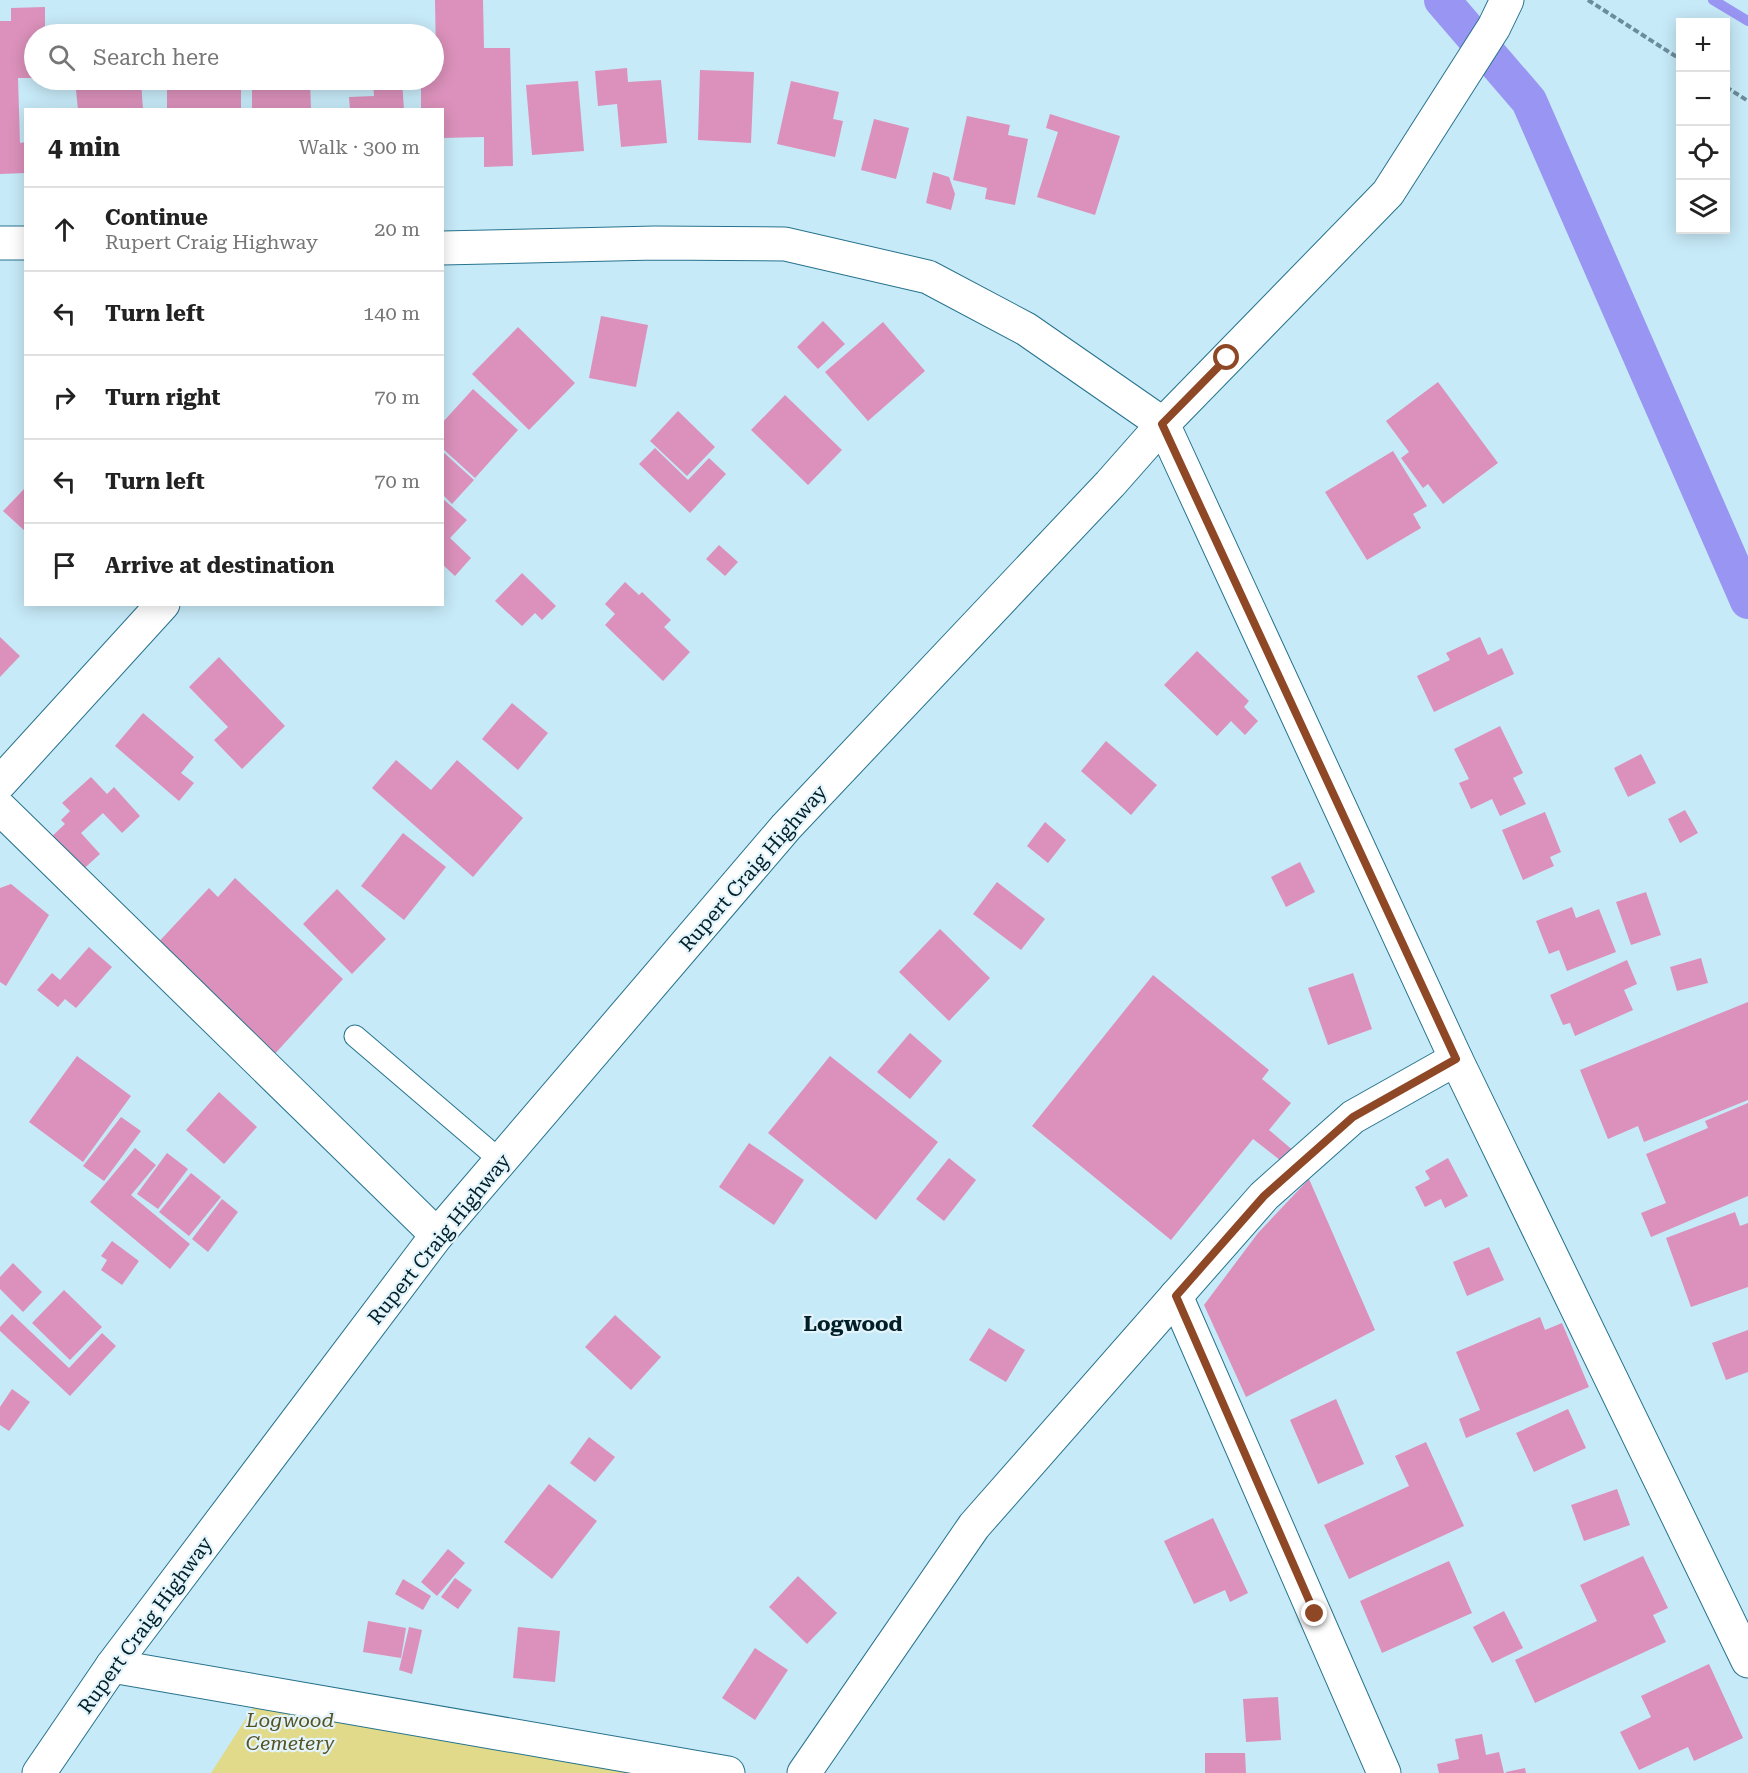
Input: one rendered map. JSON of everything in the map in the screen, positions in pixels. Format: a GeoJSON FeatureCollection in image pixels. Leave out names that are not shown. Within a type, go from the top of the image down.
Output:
{"type":"FeatureCollection","features":[{"type":"Feature","properties":{"kind":"street","name":"Rupert Craig Highway"},"geometry":{"type":"LineString","coordinates":[[39,1773],[112,1666],[437,1235],[786,827],[1110,484],[1162,424],[1388,193],[1501,13]]}},
{"type":"Feature","properties":{"kind":"street"},"geometry":{"type":"LineString","coordinates":[[0,243],[24,243]]}},
{"type":"Feature","properties":{"kind":"street"},"geometry":{"type":"LineString","coordinates":[[447,256],[655,243],[785,244],[928,277],[1026,329],[1162,424],[1456,1059],[1748,1661]]}},
{"type":"Feature","properties":{"kind":"street"},"geometry":{"type":"LineString","coordinates":[[0,783],[161,606]]}},
{"type":"Feature","properties":{"kind":"street"},"geometry":{"type":"LineString","coordinates":[[0,808],[437,1235]]}},
{"type":"Feature","properties":{"kind":"street"},"geometry":{"type":"LineString","coordinates":[[804,1773],[974,1526],[1264,1196],[1353,1117],[1456,1059]]}},
{"type":"Feature","properties":{"kind":"street"},"geometry":{"type":"LineString","coordinates":[[1176,1296],[1384,1773]]}},
{"type":"Feature","properties":{"kind":"street"},"geometry":{"type":"LineString","coordinates":[[112,1666],[728,1773]]}},
{"type":"Feature","properties":{"kind":"lane"},"geometry":{"type":"LineString","coordinates":[[355,1036],[501,1161]]}},
{"type":"Feature","properties":{"kind":"path"},"geometry":{"type":"LineString","coordinates":[[1588,0],[1676,56]]}},
{"type":"Feature","properties":{"kind":"path"},"geometry":{"type":"LineString","coordinates":[[1730,90],[1748,101]]}},
{"type":"Feature","properties":{"kind":"green space","name":"Logwood Cemetery"},"geometry":{"type":"Polygon","coordinates":[[[267,1686],[730,1773],[211,1773],[267,1686]]]}},
{"type":"Feature","properties":{"kind":"building"},"geometry":{"type":"Polygon","coordinates":[[[435,0],[483,0],[484,48],[510,48],[513,166],[484,167],[484,137],[444,138],[444,108],[421,108],[421,90],[444,90],[444,24],[435,24],[435,0]]]}},
{"type":"Feature","properties":{"kind":"building"},"geometry":{"type":"Polygon","coordinates":[[[45,7],[45,24],[24,24],[24,78],[18,78],[20,143],[24,142],[24,173],[0,174],[0,21],[11,21],[11,8],[45,7]]]}},
{"type":"Feature","properties":{"kind":"building"},"geometry":{"type":"Polygon","coordinates":[[[627,68],[628,82],[661,80],[667,143],[621,147],[617,104],[598,106],[595,71],[627,68]]]}},
{"type":"Feature","properties":{"kind":"building"},"geometry":{"type":"Polygon","coordinates":[[[700,70],[754,72],[751,143],[698,140],[700,70]]]}},
{"type":"Feature","properties":{"kind":"building"},"geometry":{"type":"Polygon","coordinates":[[[578,81],[584,151],[532,155],[526,85],[578,81]]]}},
{"type":"Feature","properties":{"kind":"building"},"geometry":{"type":"Polygon","coordinates":[[[791,81],[839,92],[833,119],[843,121],[835,157],[777,144],[791,81]]]}},
{"type":"Feature","properties":{"kind":"building"},"geometry":{"type":"Polygon","coordinates":[[[76,90],[142,90],[143,108],[78,108],[76,90]]]}},
{"type":"Feature","properties":{"kind":"building"},"geometry":{"type":"Polygon","coordinates":[[[167,90],[241,90],[241,108],[167,108],[167,90]]]}},
{"type":"Feature","properties":{"kind":"building"},"geometry":{"type":"Polygon","coordinates":[[[252,90],[310,90],[311,108],[252,108],[252,90]]]}},
{"type":"Feature","properties":{"kind":"building"},"geometry":{"type":"Polygon","coordinates":[[[374,90],[403,90],[404,108],[350,108],[349,97],[374,96],[374,90]]]}},
{"type":"Feature","properties":{"kind":"building"},"geometry":{"type":"Polygon","coordinates":[[[1050,114],[1120,136],[1095,215],[1037,197],[1058,132],[1046,128],[1050,114]]]}},
{"type":"Feature","properties":{"kind":"building"},"geometry":{"type":"Polygon","coordinates":[[[967,116],[1010,125],[1008,135],[1028,139],[1015,205],[985,199],[987,188],[953,180],[967,116]]]}},
{"type":"Feature","properties":{"kind":"building"},"geometry":{"type":"Polygon","coordinates":[[[874,119],[909,128],[896,179],[861,170],[874,119]]]}},
{"type":"Feature","properties":{"kind":"building"},"geometry":{"type":"Polygon","coordinates":[[[933,172],[949,177],[955,194],[951,210],[926,203],[933,172]]]}},
{"type":"Feature","properties":{"kind":"building"},"geometry":{"type":"Polygon","coordinates":[[[601,316],[648,325],[636,387],[589,378],[601,316]]]}},
{"type":"Feature","properties":{"kind":"building"},"geometry":{"type":"Polygon","coordinates":[[[823,321],[845,344],[818,369],[797,347],[823,321]]]}},
{"type":"Feature","properties":{"kind":"building"},"geometry":{"type":"Polygon","coordinates":[[[883,322],[925,371],[868,421],[825,372],[883,322]]]}},
{"type":"Feature","properties":{"kind":"building"},"geometry":{"type":"Polygon","coordinates":[[[518,327],[575,383],[529,430],[472,374],[518,327]]]}},
{"type":"Feature","properties":{"kind":"building"},"geometry":{"type":"Polygon","coordinates":[[[1438,382],[1498,463],[1443,504],[1428,484],[1423,488],[1401,458],[1409,452],[1386,421],[1438,382]]]}},
{"type":"Feature","properties":{"kind":"building"},"geometry":{"type":"Polygon","coordinates":[[[473,389],[518,430],[475,478],[444,450],[444,421],[473,389]]]}},
{"type":"Feature","properties":{"kind":"building"},"geometry":{"type":"Polygon","coordinates":[[[785,395],[842,450],[808,485],[751,430],[785,395]]]}},
{"type":"Feature","properties":{"kind":"building"},"geometry":{"type":"Polygon","coordinates":[[[678,411],[715,447],[687,476],[650,441],[678,411]]]}},
{"type":"Feature","properties":{"kind":"building"},"geometry":{"type":"Polygon","coordinates":[[[655,448],[688,480],[709,458],[726,474],[690,513],[639,464],[655,448]]]}},
{"type":"Feature","properties":{"kind":"building"},"geometry":{"type":"Polygon","coordinates":[[[1393,451],[1427,506],[1413,514],[1421,528],[1367,560],[1325,492],[1393,451]]]}},
{"type":"Feature","properties":{"kind":"building"},"geometry":{"type":"Polygon","coordinates":[[[444,453],[474,480],[452,504],[444,496],[444,453]]]}},
{"type":"Feature","properties":{"kind":"building"},"geometry":{"type":"Polygon","coordinates":[[[24,489],[24,530],[3,511],[24,489]]]}},
{"type":"Feature","properties":{"kind":"building"},"geometry":{"type":"Polygon","coordinates":[[[444,500],[467,520],[450,538],[471,558],[455,576],[444,566],[444,500]]]}},
{"type":"Feature","properties":{"kind":"building"},"geometry":{"type":"Polygon","coordinates":[[[719,545],[738,562],[725,576],[706,559],[719,545]]]}},
{"type":"Feature","properties":{"kind":"building"},"geometry":{"type":"Polygon","coordinates":[[[522,573],[556,606],[542,620],[535,613],[522,626],[495,601],[522,573]]]}},
{"type":"Feature","properties":{"kind":"building"},"geometry":{"type":"Polygon","coordinates":[[[625,582],[639,595],[642,592],[671,620],[664,627],[690,652],[663,681],[605,625],[615,614],[605,604],[625,582]]]}},
{"type":"Feature","properties":{"kind":"building"},"geometry":{"type":"Polygon","coordinates":[[[0,637],[20,656],[0,677],[0,637]]]}},
{"type":"Feature","properties":{"kind":"building"},"geometry":{"type":"Polygon","coordinates":[[[1480,637],[1488,655],[1502,648],[1514,674],[1434,712],[1417,676],[1450,660],[1446,653],[1480,637]]]}},
{"type":"Feature","properties":{"kind":"building"},"geometry":{"type":"Polygon","coordinates":[[[1197,651],[1249,701],[1244,707],[1258,721],[1245,735],[1231,721],[1217,736],[1164,685],[1197,651]]]}},
{"type":"Feature","properties":{"kind":"building"},"geometry":{"type":"Polygon","coordinates":[[[219,657],[285,726],[242,769],[214,740],[228,727],[189,687],[219,657]]]}},
{"type":"Feature","properties":{"kind":"building"},"geometry":{"type":"Polygon","coordinates":[[[512,703],[548,733],[518,770],[482,739],[512,703]]]}},
{"type":"Feature","properties":{"kind":"building"},"geometry":{"type":"Polygon","coordinates":[[[143,713],[194,757],[181,773],[194,783],[179,801],[115,746],[143,713]]]}},
{"type":"Feature","properties":{"kind":"building"},"geometry":{"type":"Polygon","coordinates":[[[1500,726],[1523,773],[1513,778],[1526,804],[1500,816],[1492,799],[1471,809],[1459,783],[1469,779],[1454,749],[1500,726]]]}},
{"type":"Feature","properties":{"kind":"building"},"geometry":{"type":"Polygon","coordinates":[[[1106,741],[1157,785],[1131,815],[1081,771],[1106,741]]]}},
{"type":"Feature","properties":{"kind":"building"},"geometry":{"type":"Polygon","coordinates":[[[1641,754],[1656,783],[1628,797],[1614,768],[1641,754]]]}},
{"type":"Feature","properties":{"kind":"building"},"geometry":{"type":"Polygon","coordinates":[[[396,760],[431,790],[457,760],[523,818],[473,877],[372,788],[396,760]]]}},
{"type":"Feature","properties":{"kind":"building"},"geometry":{"type":"Polygon","coordinates":[[[91,777],[107,794],[114,787],[140,816],[122,833],[103,813],[81,833],[100,854],[78,874],[47,841],[65,824],[61,820],[70,811],[62,803],[91,777]]]}},
{"type":"Feature","properties":{"kind":"building"},"geometry":{"type":"Polygon","coordinates":[[[1685,810],[1698,833],[1680,843],[1668,819],[1685,810]]]}},
{"type":"Feature","properties":{"kind":"building"},"geometry":{"type":"Polygon","coordinates":[[[1545,812],[1561,852],[1550,857],[1554,866],[1523,880],[1502,830],[1545,812]]]}},
{"type":"Feature","properties":{"kind":"building"},"geometry":{"type":"Polygon","coordinates":[[[1045,822],[1066,840],[1048,863],[1027,846],[1045,822]]]}},
{"type":"Feature","properties":{"kind":"building"},"geometry":{"type":"Polygon","coordinates":[[[403,833],[446,867],[404,920],[361,886],[403,833]]]}},
{"type":"Feature","properties":{"kind":"building"},"geometry":{"type":"Polygon","coordinates":[[[1300,862],[1315,892],[1286,907],[1271,877],[1300,862]]]}},
{"type":"Feature","properties":{"kind":"building"},"geometry":{"type":"Polygon","coordinates":[[[235,878],[343,979],[272,1057],[154,947],[209,888],[218,897],[235,878]]]}},
{"type":"Feature","properties":{"kind":"building"},"geometry":{"type":"Polygon","coordinates":[[[997,882],[1045,919],[1021,950],[973,914],[997,882]]]}},
{"type":"Feature","properties":{"kind":"building"},"geometry":{"type":"Polygon","coordinates":[[[11,884],[49,915],[6,986],[0,982],[0,888],[11,884]]]}},
{"type":"Feature","properties":{"kind":"building"},"geometry":{"type":"Polygon","coordinates":[[[337,889],[386,939],[352,974],[303,924],[337,889]]]}},
{"type":"Feature","properties":{"kind":"building"},"geometry":{"type":"Polygon","coordinates":[[[1646,892],[1661,935],[1631,945],[1616,902],[1646,892]]]}},
{"type":"Feature","properties":{"kind":"building"},"geometry":{"type":"Polygon","coordinates":[[[1572,907],[1576,918],[1599,909],[1616,952],[1567,971],[1559,950],[1549,954],[1536,921],[1572,907]]]}},
{"type":"Feature","properties":{"kind":"building"},"geometry":{"type":"Polygon","coordinates":[[[940,929],[990,978],[949,1021],[899,972],[940,929]]]}},
{"type":"Feature","properties":{"kind":"building"},"geometry":{"type":"Polygon","coordinates":[[[89,947],[112,967],[76,1008],[65,999],[58,1007],[37,990],[52,973],[60,980],[89,947]]]}},
{"type":"Feature","properties":{"kind":"building"},"geometry":{"type":"Polygon","coordinates":[[[1701,958],[1708,983],[1677,991],[1670,967],[1701,958]]]}},
{"type":"Feature","properties":{"kind":"building"},"geometry":{"type":"Polygon","coordinates":[[[1627,960],[1637,984],[1624,990],[1633,1010],[1575,1036],[1570,1023],[1563,1025],[1550,995],[1627,960]]]}},
{"type":"Feature","properties":{"kind":"building"},"geometry":{"type":"Polygon","coordinates":[[[1353,973],[1372,1029],[1328,1045],[1308,988],[1353,973]]]}},
{"type":"Feature","properties":{"kind":"building"},"geometry":{"type":"Polygon","coordinates":[[[1153,975],[1269,1070],[1262,1079],[1291,1103],[1269,1130],[1295,1152],[1285,1164],[1253,1139],[1171,1240],[1032,1126],[1153,975]]]}},
{"type":"Feature","properties":{"kind":"building"},"geometry":{"type":"Polygon","coordinates":[[[1748,1002],[1748,1100],[1644,1142],[1638,1126],[1608,1139],[1580,1070],[1748,1002]]]}},
{"type":"Feature","properties":{"kind":"building"},"geometry":{"type":"Polygon","coordinates":[[[910,1033],[942,1061],[910,1099],[877,1072],[910,1033]]]}},
{"type":"Feature","properties":{"kind":"building"},"geometry":{"type":"Polygon","coordinates":[[[77,1056],[131,1096],[83,1162],[29,1122],[77,1056]]]}},
{"type":"Feature","properties":{"kind":"building"},"geometry":{"type":"Polygon","coordinates":[[[830,1056],[938,1142],[876,1220],[768,1133],[830,1056]]]}},
{"type":"Feature","properties":{"kind":"building"},"geometry":{"type":"Polygon","coordinates":[[[219,1092],[257,1127],[224,1164],[186,1130],[219,1092]]]}},
{"type":"Feature","properties":{"kind":"building"},"geometry":{"type":"Polygon","coordinates":[[[1748,1103],[1748,1196],[1651,1237],[1641,1213],[1666,1203],[1646,1154],[1708,1128],[1705,1121],[1748,1103]]]}},
{"type":"Feature","properties":{"kind":"building"},"geometry":{"type":"Polygon","coordinates":[[[121,1117],[141,1131],[104,1181],[83,1166],[121,1117]]]}},
{"type":"Feature","properties":{"kind":"building"},"geometry":{"type":"Polygon","coordinates":[[[749,1143],[804,1180],[774,1225],[719,1187],[749,1143]]]}},
{"type":"Feature","properties":{"kind":"building"},"geometry":{"type":"Polygon","coordinates":[[[135,1148],[156,1165],[131,1195],[190,1244],[170,1269],[90,1202],[135,1148]]]}},
{"type":"Feature","properties":{"kind":"building"},"geometry":{"type":"Polygon","coordinates":[[[167,1153],[188,1169],[158,1209],[137,1194],[167,1153]]]}},
{"type":"Feature","properties":{"kind":"building"},"geometry":{"type":"Polygon","coordinates":[[[949,1158],[976,1180],[944,1221],[916,1199],[949,1158]]]}},
{"type":"Feature","properties":{"kind":"building"},"geometry":{"type":"Polygon","coordinates":[[[1448,1158],[1468,1196],[1445,1208],[1441,1199],[1425,1207],[1415,1187],[1430,1179],[1425,1171],[1448,1158]]]}},
{"type":"Feature","properties":{"kind":"building"},"geometry":{"type":"Polygon","coordinates":[[[191,1173],[221,1197],[189,1236],[159,1212],[191,1173]]]}},
{"type":"Feature","properties":{"kind":"building"},"geometry":{"type":"Polygon","coordinates":[[[1309,1179],[1375,1330],[1246,1397],[1204,1305],[1258,1233],[1309,1179]]]}},
{"type":"Feature","properties":{"kind":"building"},"geometry":{"type":"Polygon","coordinates":[[[222,1199],[238,1212],[208,1252],[192,1239],[222,1199]]]}},
{"type":"Feature","properties":{"kind":"building"},"geometry":{"type":"Polygon","coordinates":[[[1735,1212],[1740,1226],[1748,1223],[1748,1287],[1691,1307],[1666,1238],[1735,1212]]]}},
{"type":"Feature","properties":{"kind":"building"},"geometry":{"type":"Polygon","coordinates":[[[112,1241],[139,1261],[122,1285],[101,1270],[107,1260],[101,1256],[112,1241]]]}},
{"type":"Feature","properties":{"kind":"building"},"geometry":{"type":"Polygon","coordinates":[[[1489,1247],[1504,1280],[1467,1296],[1453,1262],[1489,1247]]]}},
{"type":"Feature","properties":{"kind":"building"},"geometry":{"type":"Polygon","coordinates":[[[13,1263],[42,1292],[23,1312],[0,1289],[0,1277],[13,1263]]]}},
{"type":"Feature","properties":{"kind":"building"},"geometry":{"type":"Polygon","coordinates":[[[64,1290],[102,1327],[70,1360],[32,1323],[64,1290]]]}},
{"type":"Feature","properties":{"kind":"building"},"geometry":{"type":"Polygon","coordinates":[[[12,1314],[69,1368],[102,1333],[116,1346],[70,1396],[0,1331],[0,1327],[12,1314]]]}},
{"type":"Feature","properties":{"kind":"building"},"geometry":{"type":"Polygon","coordinates":[[[615,1315],[661,1357],[631,1390],[585,1347],[615,1315]]]}},
{"type":"Feature","properties":{"kind":"building"},"geometry":{"type":"Polygon","coordinates":[[[1540,1317],[1545,1330],[1562,1323],[1589,1387],[1466,1438],[1459,1419],[1480,1410],[1456,1352],[1540,1317]]]}},
{"type":"Feature","properties":{"kind":"building"},"geometry":{"type":"Polygon","coordinates":[[[989,1328],[1025,1350],[1006,1382],[969,1360],[989,1328]]]}},
{"type":"Feature","properties":{"kind":"building"},"geometry":{"type":"Polygon","coordinates":[[[1748,1330],[1748,1372],[1726,1380],[1712,1343],[1748,1330]]]}},
{"type":"Feature","properties":{"kind":"building"},"geometry":{"type":"Polygon","coordinates":[[[12,1389],[30,1402],[9,1431],[0,1425],[0,1407],[12,1389]]]}},
{"type":"Feature","properties":{"kind":"building"},"geometry":{"type":"Polygon","coordinates":[[[1336,1399],[1364,1464],[1318,1484],[1290,1420],[1336,1399]]]}},
{"type":"Feature","properties":{"kind":"building"},"geometry":{"type":"Polygon","coordinates":[[[1568,1409],[1586,1448],[1534,1472],[1516,1433],[1568,1409]]]}},
{"type":"Feature","properties":{"kind":"building"},"geometry":{"type":"Polygon","coordinates":[[[589,1437],[615,1457],[595,1482],[570,1463],[589,1437]]]}},
{"type":"Feature","properties":{"kind":"building"},"geometry":{"type":"Polygon","coordinates":[[[1426,1442],[1464,1526],[1349,1579],[1324,1525],[1409,1486],[1395,1456],[1426,1442]]]}},
{"type":"Feature","properties":{"kind":"building"},"geometry":{"type":"Polygon","coordinates":[[[549,1484],[597,1521],[552,1579],[504,1542],[549,1484]]]}},
{"type":"Feature","properties":{"kind":"building"},"geometry":{"type":"Polygon","coordinates":[[[1617,1489],[1630,1525],[1584,1541],[1571,1505],[1617,1489]]]}},
{"type":"Feature","properties":{"kind":"building"},"geometry":{"type":"Polygon","coordinates":[[[1213,1518],[1248,1593],[1230,1602],[1225,1590],[1194,1604],[1164,1541],[1213,1518]]]}},
{"type":"Feature","properties":{"kind":"building"},"geometry":{"type":"Polygon","coordinates":[[[448,1549],[465,1563],[437,1596],[421,1582],[448,1549]]]}},
{"type":"Feature","properties":{"kind":"building"},"geometry":{"type":"Polygon","coordinates":[[[1643,1556],[1668,1608],[1653,1615],[1666,1642],[1535,1703],[1515,1660],[1597,1621],[1580,1585],[1643,1556]]]}},
{"type":"Feature","properties":{"kind":"building"},"geometry":{"type":"Polygon","coordinates":[[[1449,1561],[1472,1613],[1382,1653],[1360,1601],[1449,1561]]]}},
{"type":"Feature","properties":{"kind":"building"},"geometry":{"type":"Polygon","coordinates":[[[798,1576],[837,1613],[807,1644],[769,1607],[798,1576]]]}},
{"type":"Feature","properties":{"kind":"building"},"geometry":{"type":"Polygon","coordinates":[[[455,1578],[472,1590],[458,1609],[441,1597],[455,1578]]]}},
{"type":"Feature","properties":{"kind":"building"},"geometry":{"type":"Polygon","coordinates":[[[403,1579],[431,1596],[423,1610],[395,1594],[403,1579]]]}},
{"type":"Feature","properties":{"kind":"building"},"geometry":{"type":"Polygon","coordinates":[[[1504,1611],[1523,1648],[1492,1663],[1473,1627],[1504,1611]]]}},
{"type":"Feature","properties":{"kind":"building"},"geometry":{"type":"Polygon","coordinates":[[[368,1621],[406,1628],[401,1658],[363,1652],[368,1621]]]}},
{"type":"Feature","properties":{"kind":"building"},"geometry":{"type":"Polygon","coordinates":[[[409,1627],[422,1630],[412,1674],[399,1670],[409,1627]]]}},
{"type":"Feature","properties":{"kind":"building"},"geometry":{"type":"Polygon","coordinates":[[[518,1627],[560,1631],[555,1682],[513,1678],[518,1627]]]}},
{"type":"Feature","properties":{"kind":"building"},"geometry":{"type":"Polygon","coordinates":[[[755,1648],[788,1670],[755,1720],[722,1698],[755,1648]]]}},
{"type":"Feature","properties":{"kind":"building"},"geometry":{"type":"Polygon","coordinates":[[[1709,1664],[1743,1738],[1694,1761],[1688,1747],[1639,1770],[1620,1732],[1651,1717],[1641,1696],[1709,1664]]]}},
{"type":"Feature","properties":{"kind":"building"},"geometry":{"type":"Polygon","coordinates":[[[1278,1697],[1281,1740],[1246,1742],[1243,1699],[1278,1697]]]}},
{"type":"Feature","properties":{"kind":"building"},"geometry":{"type":"Polygon","coordinates":[[[1482,1734],[1486,1755],[1499,1752],[1504,1773],[1439,1773],[1437,1764],[1459,1759],[1455,1739],[1482,1734]]]}},
{"type":"Feature","properties":{"kind":"building"},"geometry":{"type":"Polygon","coordinates":[[[1205,1753],[1245,1753],[1246,1773],[1205,1773],[1205,1753]]]}},
{"type":"Feature","properties":{"kind":"building"},"geometry":{"type":"Polygon","coordinates":[[[1525,1768],[1526,1773],[1506,1773],[1506,1772],[1525,1768]]]}},
{"type":"Feature","properties":{"kind":"waterway"},"geometry":{"type":"LineString","coordinates":[[1442,0],[1529,101],[1748,601]]}},
{"type":"Feature","properties":{"kind":"waterway"},"geometry":{"type":"LineString","coordinates":[[1713,0],[1748,21]]}},
{"type":"Feature","properties":{"kind":"district","name":"Logwood"},"geometry":{"type":"Point","coordinates":[853,1324]}},
{"type":"Feature","properties":{"kind":"route"},"geometry":{"type":"LineString","coordinates":[[1227,358],[1162,424],[1456,1059],[1353,1117],[1264,1196],[1176,1296],[1315,1614]]}}]}
